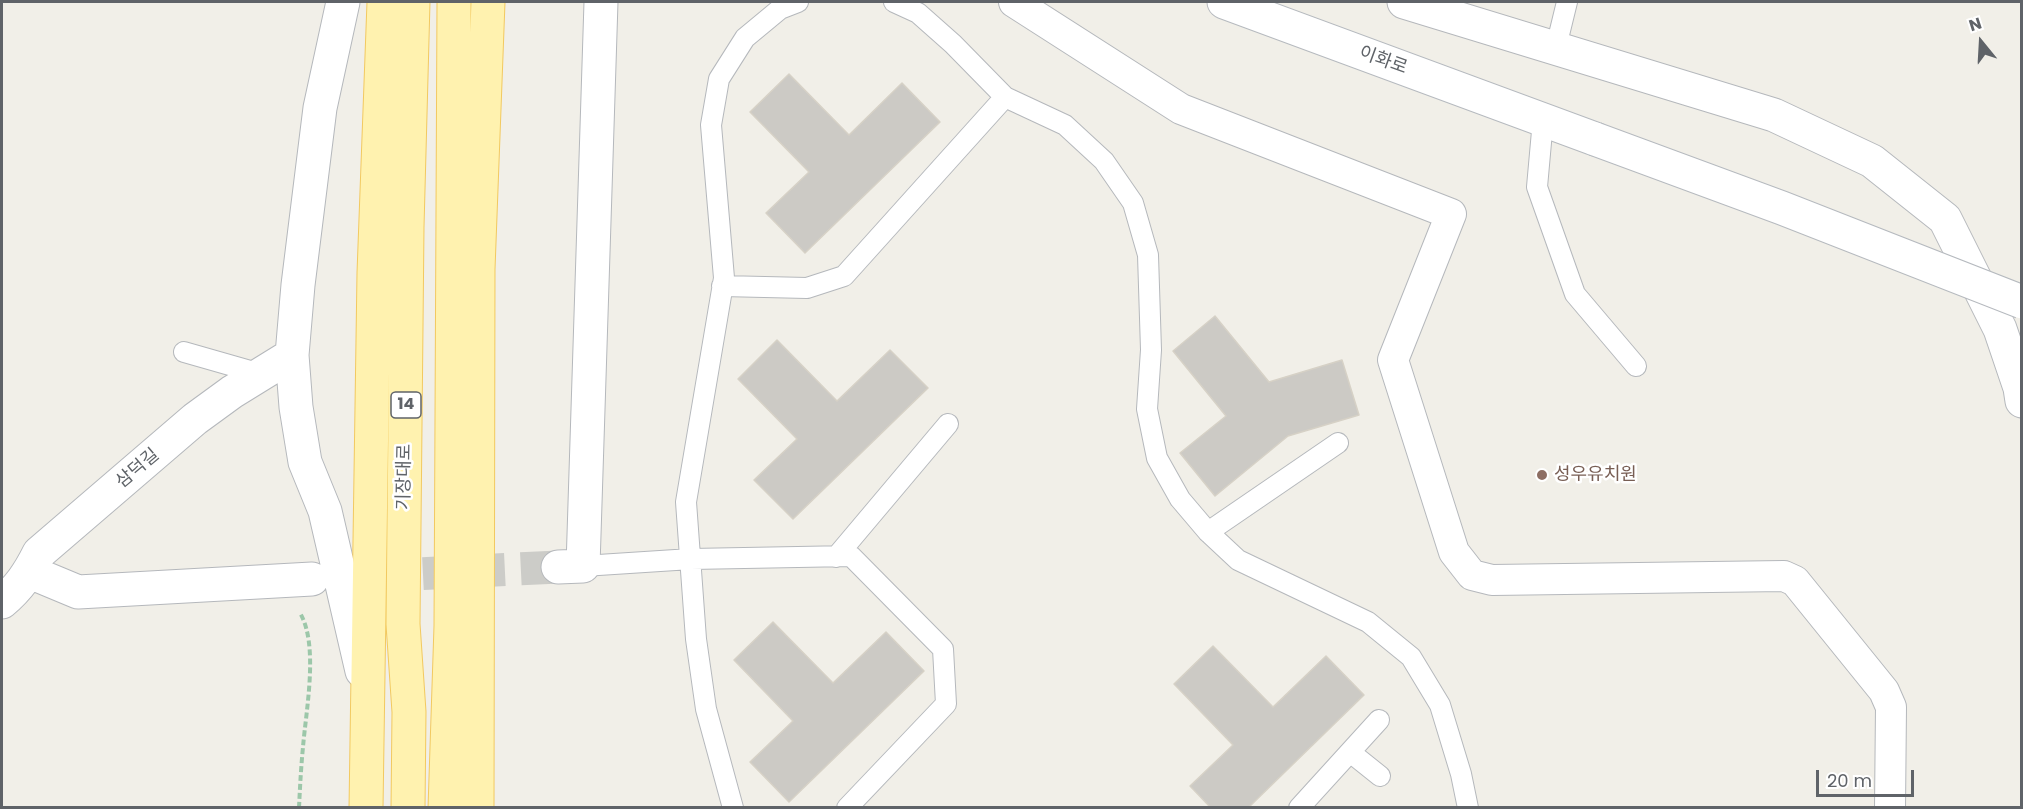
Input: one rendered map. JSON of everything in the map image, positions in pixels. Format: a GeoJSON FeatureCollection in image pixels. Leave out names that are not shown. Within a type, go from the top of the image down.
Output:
{"type":"FeatureCollection","features":[{"type":"Feature","properties":{"kind":"main road"},"geometry":{"type":"LineString","coordinates":[[366,807],[374,273],[384,2]]}},
{"type":"Feature","properties":{"kind":"main road","name":"기장대로"},"geometry":{"type":"LineString","coordinates":[[408,807],[409,712],[403,624],[407,227],[413,2]]}},
{"type":"Feature","properties":{"kind":"main road"},"geometry":{"type":"LineString","coordinates":[[445,807],[451,614],[453,2]]}},
{"type":"Feature","properties":{"kind":"main road"},"geometry":{"type":"LineString","coordinates":[[477,807],[478,269],[488,2]]}},
{"type":"Feature","properties":{"kind":"street"},"geometry":{"type":"LineString","coordinates":[[344,2],[320,108],[298,285],[292,356],[296,408],[305,462],[325,511],[368,696]]}},
{"type":"Feature","properties":{"kind":"street"},"geometry":{"type":"LineString","coordinates":[[571,567],[601,2]]}},
{"type":"Feature","properties":{"kind":"street"},"geometry":{"type":"LineString","coordinates":[[1014,2],[1181,109],[1451,214],[1393,360],[1454,552],[1472,575],[1492,580],[1784,576],[1796,581],[1884,691],[1891,707],[1890,807]]}},
{"type":"Feature","properties":{"kind":"street","name":"이화로"},"geometry":{"type":"LineString","coordinates":[[1224,2],[1782,208],[2022,302]]}},
{"type":"Feature","properties":{"kind":"street"},"geometry":{"type":"LineString","coordinates":[[1404,2],[1774,115],[1872,161],[1945,219],[2000,329],[2020,388],[2022,401]]}},
{"type":"Feature","properties":{"kind":"street","name":"삼덕길"},"geometry":{"type":"LineString","coordinates":[[2,602],[17,590],[30,572],[39,553],[195,419],[232,392],[292,356]]}},
{"type":"Feature","properties":{"kind":"street"},"geometry":{"type":"LineString","coordinates":[[30,572],[78,592],[297,580]]}},
{"type":"Feature","properties":{"kind":"lane"},"geometry":{"type":"LineString","coordinates":[[733,807],[706,709],[696,639],[686,502],[724,278],[711,125],[719,79],[745,38],[780,9],[798,2]]}},
{"type":"Feature","properties":{"kind":"lane"},"geometry":{"type":"LineString","coordinates":[[894,2],[918,13],[1005,97],[1065,125],[1104,161],[1132,203],[1148,255],[1151,350],[1147,410],[1157,458],[1180,499],[1208,532],[1238,560],[1368,622],[1411,657],[1440,705],[1461,774],[1468,807]]}},
{"type":"Feature","properties":{"kind":"lane"},"geometry":{"type":"LineString","coordinates":[[1556,48],[1567,2]]}},
{"type":"Feature","properties":{"kind":"lane"},"geometry":{"type":"LineString","coordinates":[[722,286],[807,288],[844,276],[1005,97]]}},
{"type":"Feature","properties":{"kind":"lane"},"geometry":{"type":"LineString","coordinates":[[1543,120],[1537,187],[1575,294],[1636,366]]}},
{"type":"Feature","properties":{"kind":"lane"},"geometry":{"type":"LineString","coordinates":[[184,352],[261,374]]}},
{"type":"Feature","properties":{"kind":"lane"},"geometry":{"type":"LineString","coordinates":[[836,556],[948,424]]}},
{"type":"Feature","properties":{"kind":"lane"},"geometry":{"type":"LineString","coordinates":[[1208,532],[1338,443]]}},
{"type":"Feature","properties":{"kind":"lane"},"geometry":{"type":"LineString","coordinates":[[571,567],[691,559],[851,556],[943,649],[946,704],[846,807]]}},
{"type":"Feature","properties":{"kind":"lane"},"geometry":{"type":"LineString","coordinates":[[1299,807],[1379,720]]}},
{"type":"Feature","properties":{"kind":"lane"},"geometry":{"type":"LineString","coordinates":[[1350,752],[1380,776]]}},
{"type":"Feature","properties":{"kind":"path"},"geometry":{"type":"LineString","coordinates":[[297,580],[306,623],[310,675],[299,807]]}},
{"type":"Feature","properties":{"kind":"building"},"geometry":{"type":"Polygon","coordinates":[[[789,74],[849,135],[902,83],[940,122],[805,253],[766,213],[809,172],[750,112],[789,74]]]}},
{"type":"Feature","properties":{"kind":"building"},"geometry":{"type":"Polygon","coordinates":[[[1215,316],[1269,382],[1342,360],[1359,415],[1288,436],[1215,496],[1180,453],[1226,416],[1173,351],[1215,316]]]}},
{"type":"Feature","properties":{"kind":"building"},"geometry":{"type":"Polygon","coordinates":[[[777,340],[837,401],[890,350],[928,388],[793,519],[754,480],[797,439],[738,379],[777,340]]]}},
{"type":"Feature","properties":{"kind":"building"},"geometry":{"type":"Polygon","coordinates":[[[773,622],[833,683],[886,632],[924,671],[789,802],[750,762],[793,721],[734,660],[773,622]]]}},
{"type":"Feature","properties":{"kind":"building"},"geometry":{"type":"Polygon","coordinates":[[[1213,646],[1273,707],[1326,656],[1364,695],[1248,808],[1211,808],[1190,786],[1233,745],[1174,684],[1213,646]]]}},
{"type":"Feature","properties":{"kind":"tunnel"},"geometry":{"type":"LineString","coordinates":[[374,576],[558,567]]}},
{"type":"Feature","properties":{"kind":"place","name":"성우유치원"},"geometry":{"type":"Point","coordinates":[1542,475]}}]}
